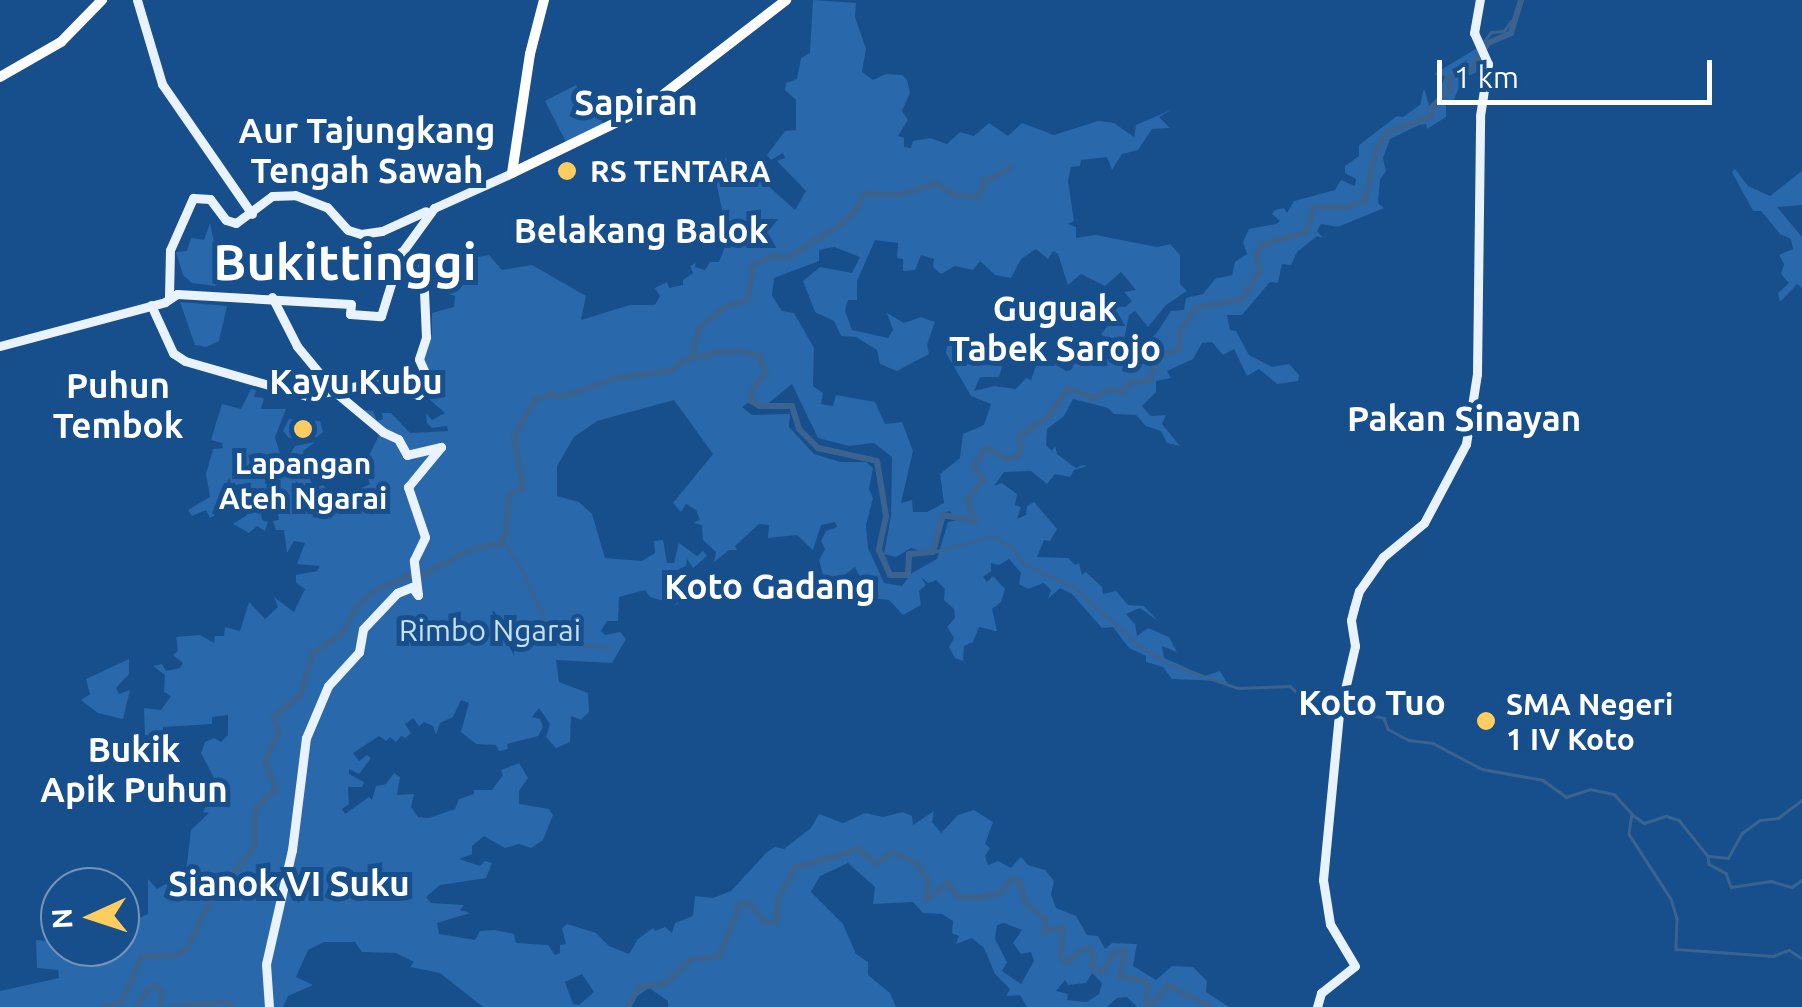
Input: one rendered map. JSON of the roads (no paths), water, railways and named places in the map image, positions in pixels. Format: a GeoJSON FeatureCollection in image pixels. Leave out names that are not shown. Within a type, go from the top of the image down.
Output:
{"type":"FeatureCollection","features":[{"type":"Feature","properties":{"kind":"highway"},"geometry":{"type":"LineString","coordinates":[[0,77],[60,42],[102,0]]}},
{"type":"Feature","properties":{"kind":"highway"},"geometry":{"type":"LineString","coordinates":[[512,173],[544,0]]}},
{"type":"Feature","properties":{"kind":"highway"},"geometry":{"type":"LineString","coordinates":[[512,173],[648,106],[786,0]]}},
{"type":"Feature","properties":{"kind":"main road"},"geometry":{"type":"LineString","coordinates":[[137,0],[162,84],[253,212]]}},
{"type":"Feature","properties":{"kind":"main road"},"geometry":{"type":"LineString","coordinates":[[1317,1007],[1321,993],[1355,966],[1329,922],[1323,880],[1339,718],[1356,646],[1350,620],[1383,556],[1424,523],[1466,444],[1476,374],[1483,51],[1474,33],[1480,0]]}},
{"type":"Feature","properties":{"kind":"main road"},"geometry":{"type":"LineString","coordinates":[[167,299],[170,250],[193,198],[210,199],[231,222],[253,212],[272,196],[300,196],[331,210],[352,232],[366,234],[512,173]]}},
{"type":"Feature","properties":{"kind":"main road"},"geometry":{"type":"LineString","coordinates":[[0,346],[154,309],[167,299],[271,297],[384,315],[403,254],[430,210]]}},
{"type":"Feature","properties":{"kind":"main road"},"geometry":{"type":"LineString","coordinates":[[154,309],[176,357],[307,396],[378,382],[418,395],[428,388],[419,359],[426,336],[424,292],[419,272],[403,254]]}},
{"type":"Feature","properties":{"kind":"main road"},"geometry":{"type":"LineString","coordinates":[[269,1007],[266,964],[292,850],[306,738],[328,686],[359,652],[363,629],[398,593],[412,587],[418,595],[414,560],[425,537],[408,488],[425,472],[430,455],[441,446],[407,455],[401,442],[335,392],[297,346],[271,297]]}},
{"type":"Feature","properties":{"kind":"waterway"},"geometry":{"type":"LineString","coordinates":[[121,1003],[142,957],[175,956],[187,949],[207,907],[255,846],[255,809],[276,789],[265,761],[278,733],[274,716],[300,696],[313,653],[341,635],[357,607],[374,591],[410,575],[421,576],[469,550],[500,544],[506,532],[509,496],[523,487],[514,437],[536,399],[551,394],[562,397],[617,378],[670,371],[683,361],[718,352],[743,351],[759,356],[766,373],[752,390],[751,401],[760,406],[792,406],[799,429],[818,448],[877,461],[886,516],[879,550],[890,575],[908,575],[909,554],[933,552],[943,515],[975,521],[967,500],[984,479],[973,468],[984,451],[989,449],[1007,460],[1017,456],[1021,451],[1019,436],[1048,417],[1068,388],[1093,398],[1110,389],[1123,392],[1131,382],[1149,381],[1160,356],[1180,349],[1180,330],[1196,308],[1242,299],[1260,271],[1256,256],[1262,245],[1306,232],[1314,207],[1348,207],[1365,200],[1376,150],[1388,132],[1431,116],[1432,107],[1450,90],[1448,78],[1471,69],[1488,43],[1511,33],[1521,0]]}},
{"type":"Feature","properties":{"kind":"waterway"},"geometry":{"type":"LineString","coordinates":[[1484,41],[1491,32],[1504,31],[1511,21]]}},
{"type":"Feature","properties":{"kind":"waterway"},"geometry":{"type":"LineString","coordinates":[[692,358],[698,330],[721,309],[748,299],[753,265],[772,256],[789,257],[837,227],[857,209],[864,194],[900,195],[937,184],[957,196],[978,197],[985,181],[1011,168]]}},
{"type":"Feature","properties":{"kind":"waterway"},"geometry":{"type":"LineString","coordinates":[[933,552],[994,536],[1014,549],[1023,563],[1074,587],[1145,650],[1171,665],[1238,688],[1290,686],[1302,697],[1338,706]]}},
{"type":"Feature","properties":{"kind":"waterway"},"geometry":{"type":"LineString","coordinates":[[502,540],[521,567],[555,641],[609,648]]}},
{"type":"Feature","properties":{"kind":"waterway"},"geometry":{"type":"LineString","coordinates":[[1345,708],[1384,718],[1388,729],[1409,740],[1433,743],[1482,769],[1543,780],[1566,797],[1590,789],[1614,794],[1632,814],[1629,834],[1671,899],[1677,919],[1676,949],[1773,956],[1789,950],[1802,958]]}},
{"type":"Feature","properties":{"kind":"waterway"},"geometry":{"type":"LineString","coordinates":[[1709,856],[1728,858],[1742,833],[1760,820],[1778,818],[1802,800]]}},
{"type":"Feature","properties":{"kind":"waterway"},"geometry":{"type":"LineString","coordinates":[[1633,815],[1644,823],[1666,816],[1679,820],[1708,856],[1709,864],[1726,873],[1731,887],[1771,881],[1792,887],[1802,880]]}},
{"type":"Feature","properties":{"kind":"waterway"},"geometry":{"type":"LineString","coordinates":[[628,1007],[639,987],[665,984],[691,959],[719,957],[740,904],[749,903],[764,922],[776,923],[779,897],[795,868],[859,849],[876,864],[892,852],[916,862],[928,881],[926,900],[948,883],[958,897],[983,897],[1000,893],[1011,880],[1019,881],[1026,904],[1045,919],[1044,932],[1063,928],[1061,958],[1068,963],[1080,951],[1090,948],[1094,956],[1091,966],[1102,973],[1116,950],[1125,952],[1120,977],[1144,981],[1148,986],[1146,1005],[1151,1006],[1168,985],[1210,1007]]}},
{"type":"Feature","properties":{"kind":"waterway"},"geometry":{"type":"LineString","coordinates":[[137,1007],[148,989],[156,986],[162,992],[161,1007]]}},
{"type":"Feature","properties":{"kind":"waterway"},"geometry":{"type":"LineString","coordinates":[[172,1007],[228,1002],[232,1007]]}},
{"type":"Feature","properties":{"kind":"waterway"},"geometry":{"type":"LineString","coordinates":[[103,1007],[121,1003]]}},
{"type":"Feature","properties":{"kind":"place","name":"RS TENTARA"},"geometry":{"type":"Point","coordinates":[567,171]}},
{"type":"Feature","properties":{"kind":"place","name":"Lapangan Ateh Ngarai"},"geometry":{"type":"Point","coordinates":[303,429]}},
{"type":"Feature","properties":{"kind":"place","name":"SMA Negeri 1 IV Koto"},"geometry":{"type":"Point","coordinates":[1486,721]}},
{"type":"Feature","properties":{"kind":"district","name":"Sapiran"},"geometry":{"type":"Point","coordinates":[636,102]}},
{"type":"Feature","properties":{"kind":"district","name":"Aur Tajungkang Tengah Sawah"},"geometry":{"type":"Point","coordinates":[367,150]}},
{"type":"Feature","properties":{"kind":"district","name":"Belakang Balok"},"geometry":{"type":"Point","coordinates":[641,230]}},
{"type":"Feature","properties":{"kind":"district","name":"Bukittinggi"},"geometry":{"type":"Point","coordinates":[345,262]}},
{"type":"Feature","properties":{"kind":"district","name":"Guguak Tabek Sarojo"},"geometry":{"type":"Point","coordinates":[1055,328]}},
{"type":"Feature","properties":{"kind":"district","name":"Kayu Kubu"},"geometry":{"type":"Point","coordinates":[356,381]}},
{"type":"Feature","properties":{"kind":"district","name":"Puhun Tembok"},"geometry":{"type":"Point","coordinates":[118,405]}},
{"type":"Feature","properties":{"kind":"district","name":"Pakan Sinayan"},"geometry":{"type":"Point","coordinates":[1464,418]}},
{"type":"Feature","properties":{"kind":"district","name":"Koto Gadang"},"geometry":{"type":"Point","coordinates":[770,586]}},
{"type":"Feature","properties":{"kind":"district","name":"Koto Tuo"},"geometry":{"type":"Point","coordinates":[1372,702]}},
{"type":"Feature","properties":{"kind":"district","name":"Bukik Apik Puhun"},"geometry":{"type":"Point","coordinates":[134,769]}},
{"type":"Feature","properties":{"kind":"district","name":"Sianok VI Suku"},"geometry":{"type":"Point","coordinates":[289,883]}},
{"type":"Feature","properties":{"kind":"park label","name":"Rimbo Ngarai"},"geometry":{"type":"Point","coordinates":[490,630]}}]}
